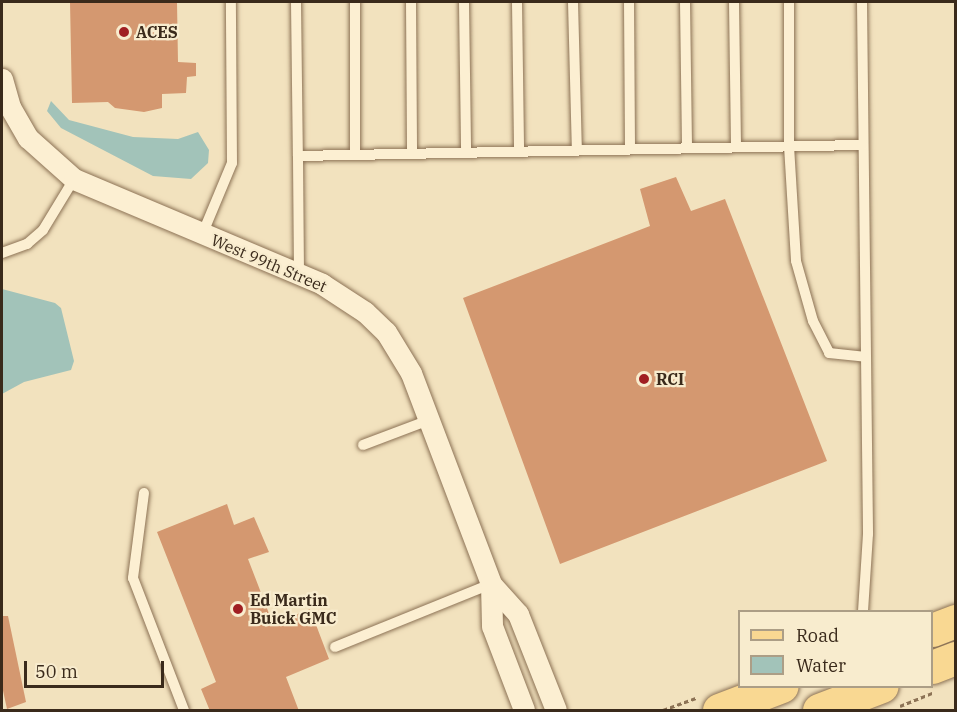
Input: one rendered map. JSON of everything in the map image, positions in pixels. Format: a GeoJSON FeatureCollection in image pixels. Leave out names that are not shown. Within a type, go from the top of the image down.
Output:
{"type":"FeatureCollection","features":[{"type":"Feature","properties":{"kind":"main road"},"geometry":{"type":"LineString","coordinates":[[933,630],[956,621]]}},
{"type":"Feature","properties":{"kind":"main road"},"geometry":{"type":"LineString","coordinates":[[934,680],[956,658]]}},
{"type":"Feature","properties":{"kind":"main road"},"geometry":{"type":"LineString","coordinates":[[719,711],[779,688]]}},
{"type":"Feature","properties":{"kind":"main road"},"geometry":{"type":"LineString","coordinates":[[819,711],[889,697]]}},
{"type":"Feature","properties":{"kind":"street","name":"West 99th Street"},"geometry":{"type":"LineString","coordinates":[[2,79],[10,107],[28,138],[74,179],[202,235],[299,273],[344,296],[386,332],[404,357],[491,584],[492,626],[524,711]]}},
{"type":"Feature","properties":{"kind":"street","name":"West 99th Street"},"geometry":{"type":"LineString","coordinates":[[491,584],[518,614],[556,711]]}},
{"type":"Feature","properties":{"kind":"lane"},"geometry":{"type":"LineString","coordinates":[[202,235],[232,163],[231,2]]}},
{"type":"Feature","properties":{"kind":"lane"},"geometry":{"type":"LineString","coordinates":[[296,2],[299,273]]}},
{"type":"Feature","properties":{"kind":"lane"},"geometry":{"type":"LineString","coordinates":[[355,2],[355,155]]}},
{"type":"Feature","properties":{"kind":"lane"},"geometry":{"type":"LineString","coordinates":[[411,2],[412,153]]}},
{"type":"Feature","properties":{"kind":"lane"},"geometry":{"type":"LineString","coordinates":[[464,2],[466,152]]}},
{"type":"Feature","properties":{"kind":"lane"},"geometry":{"type":"LineString","coordinates":[[517,2],[519,151]]}},
{"type":"Feature","properties":{"kind":"lane"},"geometry":{"type":"LineString","coordinates":[[573,2],[576,150]]}},
{"type":"Feature","properties":{"kind":"lane"},"geometry":{"type":"LineString","coordinates":[[629,2],[630,149]]}},
{"type":"Feature","properties":{"kind":"lane"},"geometry":{"type":"LineString","coordinates":[[684,2],[687,148]]}},
{"type":"Feature","properties":{"kind":"lane"},"geometry":{"type":"LineString","coordinates":[[734,2],[736,147]]}},
{"type":"Feature","properties":{"kind":"lane"},"geometry":{"type":"LineString","coordinates":[[789,2],[789,146],[796,261],[813,321],[829,353],[866,357]]}},
{"type":"Feature","properties":{"kind":"lane"},"geometry":{"type":"LineString","coordinates":[[862,2],[868,564],[863,610]]}},
{"type":"Feature","properties":{"kind":"lane"},"geometry":{"type":"LineString","coordinates":[[298,156],[864,145]]}},
{"type":"Feature","properties":{"kind":"lane"},"geometry":{"type":"LineString","coordinates":[[2,253],[27,244],[43,230],[74,179]]}},
{"type":"Feature","properties":{"kind":"lane"},"geometry":{"type":"LineString","coordinates":[[363,445],[429,420]]}},
{"type":"Feature","properties":{"kind":"lane"},"geometry":{"type":"LineString","coordinates":[[144,493],[133,578],[184,711]]}},
{"type":"Feature","properties":{"kind":"lane"},"geometry":{"type":"LineString","coordinates":[[335,647],[491,584]]}},
{"type":"Feature","properties":{"kind":"path"},"geometry":{"type":"LineString","coordinates":[[889,697],[913,688]]}},
{"type":"Feature","properties":{"kind":"water"},"geometry":{"type":"Polygon","coordinates":[[[51,101],[69,120],[133,137],[178,139],[198,132],[209,150],[208,163],[191,179],[153,176],[61,128],[47,111],[51,101]]]}},
{"type":"Feature","properties":{"kind":"water"},"geometry":{"type":"Polygon","coordinates":[[[2,289],[55,303],[61,308],[74,361],[71,370],[24,382],[2,394],[2,289]]]}},
{"type":"Feature","properties":{"kind":"building","name":"ACES"},"geometry":{"type":"Polygon","coordinates":[[[70,2],[177,2],[178,62],[196,63],[196,76],[187,77],[186,93],[162,94],[162,108],[144,112],[115,108],[108,102],[72,103],[70,2]]]}},
{"type":"Feature","properties":{"kind":"building","name":"RCI"},"geometry":{"type":"Polygon","coordinates":[[[676,177],[691,211],[725,199],[827,461],[560,564],[463,298],[650,226],[640,189],[676,177]]]}},
{"type":"Feature","properties":{"kind":"building"},"geometry":{"type":"Polygon","coordinates":[[[227,504],[234,525],[254,517],[269,552],[248,559],[273,624],[310,609],[329,659],[286,677],[299,711],[210,711],[201,689],[216,682],[157,532],[227,504]]]}},
{"type":"Feature","properties":{"kind":"building"},"geometry":{"type":"Polygon","coordinates":[[[2,616],[8,616],[26,702],[7,709],[2,686],[2,616]]]}},
{"type":"Feature","properties":{"kind":"place","name":"ACES"},"geometry":{"type":"Point","coordinates":[124,32]}},
{"type":"Feature","properties":{"kind":"place","name":"RCI"},"geometry":{"type":"Point","coordinates":[644,379]}},
{"type":"Feature","properties":{"kind":"place","name":"Ed Martin Buick GMC"},"geometry":{"type":"Point","coordinates":[238,609]}}]}
